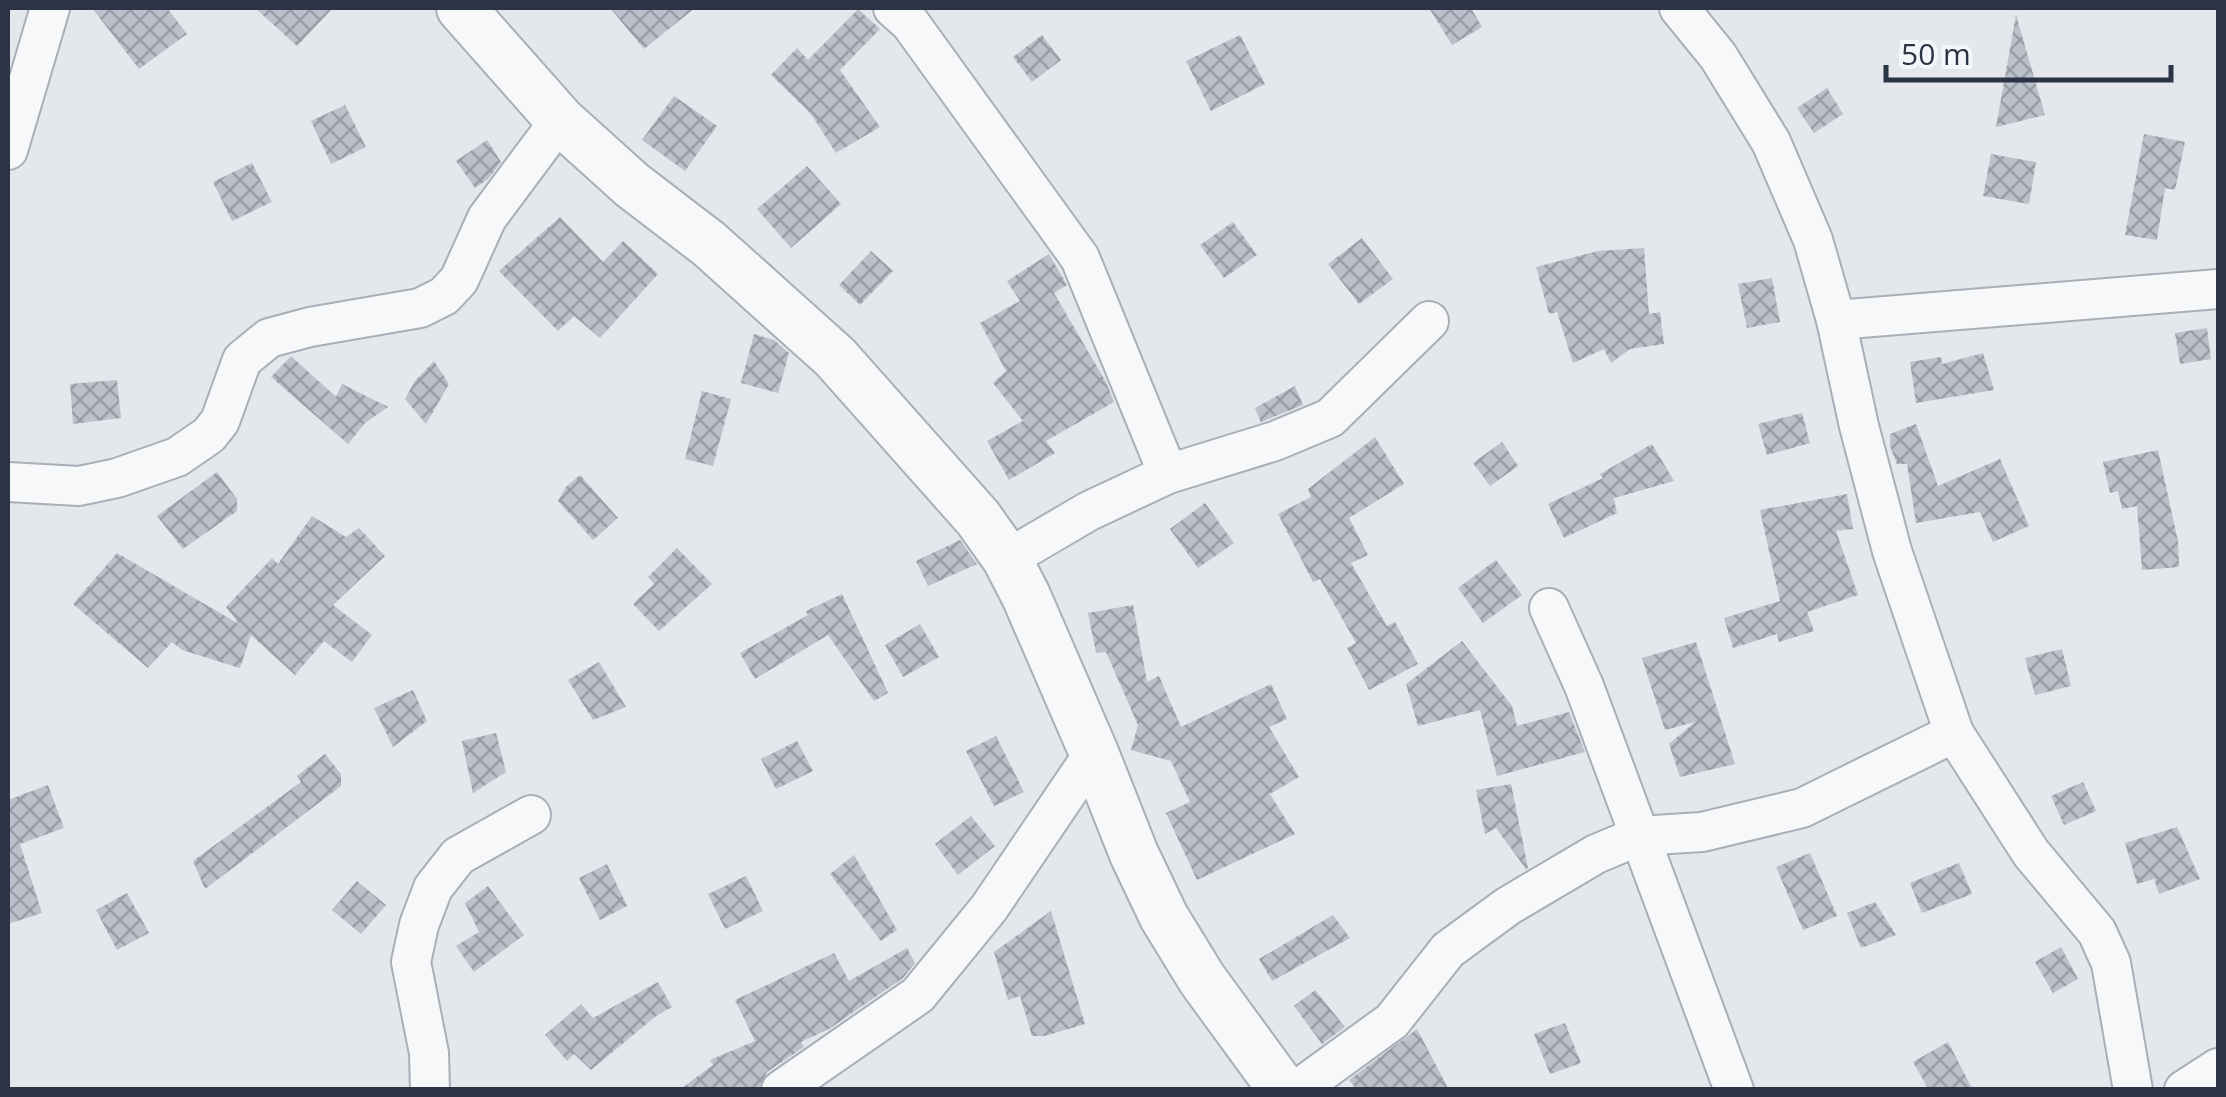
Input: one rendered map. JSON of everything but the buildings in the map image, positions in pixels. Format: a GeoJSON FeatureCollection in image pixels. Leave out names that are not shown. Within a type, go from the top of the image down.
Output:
{"type":"FeatureCollection","features":[{"type":"Feature","properties":{"kind":"street"},"geometry":{"type":"LineString","coordinates":[[8,150],[50,8]]}},
{"type":"Feature","properties":{"kind":"street"},"geometry":{"type":"LineString","coordinates":[[461,8],[560,120],[632,185],[709,244],[835,357],[978,518],[1007,559],[1164,916],[1202,979],[1283,1090]]}},
{"type":"Feature","properties":{"kind":"street"},"geometry":{"type":"LineString","coordinates":[[893,8],[910,23],[1080,258],[1168,474]]}},
{"type":"Feature","properties":{"kind":"street"},"geometry":{"type":"LineString","coordinates":[[1678,8],[1718,56],[1770,142],[1812,240],[1836,320],[1892,551],[1954,732],[2030,853],[2097,932],[2105,947],[2125,1035],[2132,1090]]}},
{"type":"Feature","properties":{"kind":"street"},"geometry":{"type":"LineString","coordinates":[[8,482],[79,486],[118,478],[177,457],[208,435],[220,421],[242,360],[270,338],[420,308],[444,296],[459,280],[487,218],[560,120]]}},
{"type":"Feature","properties":{"kind":"street"},"geometry":{"type":"LineString","coordinates":[[1836,320],[2218,289]]}},
{"type":"Feature","properties":{"kind":"street"},"geometry":{"type":"LineString","coordinates":[[1007,559],[1168,474],[1275,441],[1330,418],[1429,321]]}},
{"type":"Feature","properties":{"kind":"street"},"geometry":{"type":"LineString","coordinates":[[1549,608],[1584,686],[1734,1090]]}},
{"type":"Feature","properties":{"kind":"street"},"geometry":{"type":"LineString","coordinates":[[1298,1090],[1392,1022],[1448,950],[1508,906],[1596,854],[1639,836],[1702,832],[1802,808],[1954,732]]}},
{"type":"Feature","properties":{"kind":"street"},"geometry":{"type":"LineString","coordinates":[[781,1090],[918,995],[989,908],[1094,754]]}},
{"type":"Feature","properties":{"kind":"street"},"geometry":{"type":"LineString","coordinates":[[433,1088],[411,962],[419,924],[433,888],[458,856],[531,815]]}},
{"type":"Feature","properties":{"kind":"street"},"geometry":{"type":"LineString","coordinates":[[2184,1090],[2218,1068]]}}]}
